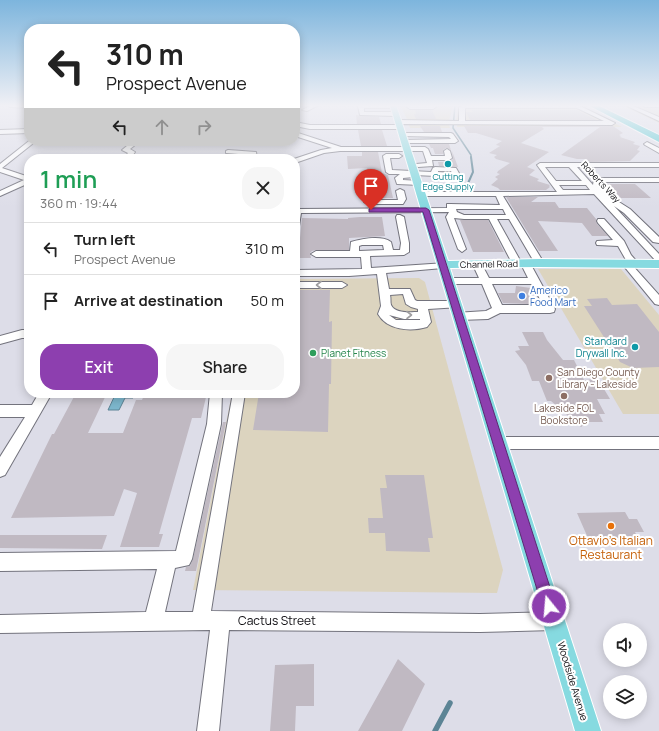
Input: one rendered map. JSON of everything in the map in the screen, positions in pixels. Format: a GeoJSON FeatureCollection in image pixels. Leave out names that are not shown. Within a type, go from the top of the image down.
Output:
{"type":"FeatureCollection","features":[{"type":"Feature","properties":{"kind":"main road","name":"Woodside Avenue"},"geometry":{"type":"LineString","coordinates":[[403,139],[588,731]]}},
{"type":"Feature","properties":{"kind":"main road","name":"Channel Road"},"geometry":{"type":"LineString","coordinates":[[446,273],[477,263],[536,258],[659,264]]}},
{"type":"Feature","properties":{"kind":"street"},"geometry":{"type":"LineString","coordinates":[[310,139],[340,149]]}},
{"type":"Feature","properties":{"kind":"street"},"geometry":{"type":"LineString","coordinates":[[300,160],[323,151],[397,139]]}},
{"type":"Feature","properties":{"kind":"street"},"geometry":{"type":"LineString","coordinates":[[404,139],[431,165],[425,149],[405,139]]}},
{"type":"Feature","properties":{"kind":"street"},"geometry":{"type":"LineString","coordinates":[[404,139],[434,173]]}},
{"type":"Feature","properties":{"kind":"street"},"geometry":{"type":"LineString","coordinates":[[422,139],[455,141],[454,139]]}},
{"type":"Feature","properties":{"kind":"street"},"geometry":{"type":"LineString","coordinates":[[647,144],[659,150]]}},
{"type":"Feature","properties":{"kind":"street"},"geometry":{"type":"LineString","coordinates":[[24,178],[0,168],[27,146]]}},
{"type":"Feature","properties":{"kind":"street"},"geometry":{"type":"LineString","coordinates":[[130,146],[125,150],[132,152],[130,154]]}},
{"type":"Feature","properties":{"kind":"street"},"geometry":{"type":"LineString","coordinates":[[428,157],[449,158],[447,151]]}},
{"type":"Feature","properties":{"kind":"street"},"geometry":{"type":"LineString","coordinates":[[228,152],[254,154]]}},
{"type":"Feature","properties":{"kind":"street"},"geometry":{"type":"LineString","coordinates":[[571,165],[540,165],[561,192],[596,192]]}},
{"type":"Feature","properties":{"kind":"street","name":"Roberts Way"},"geometry":{"type":"LineString","coordinates":[[571,165],[659,166]]}},
{"type":"Feature","properties":{"kind":"street","name":"Roberts Way"},"geometry":{"type":"LineString","coordinates":[[571,165],[659,259]]}},
{"type":"Feature","properties":{"kind":"street"},"geometry":{"type":"LineString","coordinates":[[546,173],[579,173]]}},
{"type":"Feature","properties":{"kind":"street"},"geometry":{"type":"LineString","coordinates":[[644,180],[653,188]]}},
{"type":"Feature","properties":{"kind":"street"},"geometry":{"type":"LineString","coordinates":[[658,242],[627,211],[616,204],[597,185],[597,181],[659,180]]}},
{"type":"Feature","properties":{"kind":"street"},"geometry":{"type":"LineString","coordinates":[[0,194],[24,182]]}},
{"type":"Feature","properties":{"kind":"street"},"geometry":{"type":"LineString","coordinates":[[554,183],[588,183]]}},
{"type":"Feature","properties":{"kind":"street"},"geometry":{"type":"LineString","coordinates":[[366,191],[368,202],[374,203],[400,202],[402,200],[400,191]]}},
{"type":"Feature","properties":{"kind":"street"},"geometry":{"type":"LineString","coordinates":[[421,194],[557,194]]}},
{"type":"Feature","properties":{"kind":"street"},"geometry":{"type":"LineString","coordinates":[[445,194],[452,210],[464,217],[512,217]]}},
{"type":"Feature","properties":{"kind":"street"},"geometry":{"type":"LineString","coordinates":[[498,194],[536,258],[518,260]]}},
{"type":"Feature","properties":{"kind":"street"},"geometry":{"type":"LineString","coordinates":[[300,211],[452,210],[506,207]]}},
{"type":"Feature","properties":{"kind":"street"},"geometry":{"type":"LineString","coordinates":[[452,210],[450,217],[462,250]]}},
{"type":"Feature","properties":{"kind":"street"},"geometry":{"type":"LineString","coordinates":[[316,254],[404,252],[405,243],[400,217]]}},
{"type":"Feature","properties":{"kind":"street"},"geometry":{"type":"LineString","coordinates":[[385,292],[406,291],[408,292],[412,304],[423,310],[457,310],[488,316],[498,309],[550,309],[535,281],[518,260],[492,217]]}},
{"type":"Feature","properties":{"kind":"street"},"geometry":{"type":"LineString","coordinates":[[601,221],[621,243],[630,263],[659,302]]}},
{"type":"Feature","properties":{"kind":"street"},"geometry":{"type":"LineString","coordinates":[[355,254],[354,244],[362,242],[385,242],[388,244],[390,253]]}},
{"type":"Feature","properties":{"kind":"street"},"geometry":{"type":"LineString","coordinates":[[600,243],[621,243]]}},
{"type":"Feature","properties":{"kind":"street"},"geometry":{"type":"LineString","coordinates":[[365,254],[367,272]]}},
{"type":"Feature","properties":{"kind":"street"},"geometry":{"type":"LineString","coordinates":[[477,263],[498,309]]}},
{"type":"Feature","properties":{"kind":"street"},"geometry":{"type":"LineString","coordinates":[[381,271],[385,292],[386,306],[383,314],[385,318],[396,324],[425,323],[423,310]]}},
{"type":"Feature","properties":{"kind":"street","name":"Channel Road"},"geometry":{"type":"LineString","coordinates":[[300,273],[381,271],[446,273]]}},
{"type":"Feature","properties":{"kind":"street"},"geometry":{"type":"LineString","coordinates":[[446,273],[486,281],[535,281]]}},
{"type":"Feature","properties":{"kind":"street"},"geometry":{"type":"LineString","coordinates":[[300,285],[342,285]]}},
{"type":"Feature","properties":{"kind":"street"},"geometry":{"type":"LineString","coordinates":[[1,340],[24,334]]}},
{"type":"Feature","properties":{"kind":"street"},"geometry":{"type":"LineString","coordinates":[[0,470],[43,398]]}},
{"type":"Feature","properties":{"kind":"street"},"geometry":{"type":"LineString","coordinates":[[0,562],[183,559],[214,424],[216,398]]}},
{"type":"Feature","properties":{"kind":"street"},"geometry":{"type":"LineString","coordinates":[[201,621],[203,598],[238,398]]}},
{"type":"Feature","properties":{"kind":"street"},"geometry":{"type":"LineString","coordinates":[[0,411],[35,411]]}},
{"type":"Feature","properties":{"kind":"street"},"geometry":{"type":"LineString","coordinates":[[498,442],[659,443]]}},
{"type":"Feature","properties":{"kind":"street"},"geometry":{"type":"LineString","coordinates":[[153,622],[168,560]]}},
{"type":"Feature","properties":{"kind":"street"},"geometry":{"type":"LineString","coordinates":[[208,731],[220,620]]}},
{"type":"Feature","properties":{"kind":"street","name":"Cactus Street"},"geometry":{"type":"LineString","coordinates":[[0,624],[220,620],[355,620],[480,623],[554,621]]}},
{"type":"Feature","properties":{"kind":"shaded area"},"geometry":{"type":"Polygon","coordinates":[[[538,269],[621,269],[659,315],[659,414],[623,414],[538,269]]]}},
{"type":"Feature","properties":{"kind":"shaded area"},"geometry":{"type":"Polygon","coordinates":[[[419,278],[425,282],[503,570],[497,593],[193,590],[231,398],[300,398],[300,279],[419,278]]]}},
{"type":"Feature","properties":{"kind":"water"},"geometry":{"type":"Polygon","coordinates":[[[114,398],[125,398],[119,410],[108,410],[114,398]]]}},
{"type":"Feature","properties":{"kind":"building"},"geometry":{"type":"Polygon","coordinates":[[[360,139],[385,139],[387,146],[361,146],[360,139]]]}},
{"type":"Feature","properties":{"kind":"building"},"geometry":{"type":"Polygon","coordinates":[[[496,139],[527,139],[521,143],[549,152],[527,167],[535,170],[529,175],[539,179],[537,181],[550,185],[550,187],[546,190],[500,190],[491,185],[498,179],[495,177],[500,174],[497,173],[498,171],[510,163],[496,159],[494,157],[497,155],[489,153],[500,146],[496,145],[502,141],[496,139]]]}},
{"type":"Feature","properties":{"kind":"building"},"geometry":{"type":"Polygon","coordinates":[[[583,139],[626,139],[635,142],[633,144],[640,146],[637,150],[640,151],[630,161],[589,162],[587,159],[577,159],[561,155],[583,139]]]}},
{"type":"Feature","properties":{"kind":"building"},"geometry":{"type":"Polygon","coordinates":[[[429,144],[449,144],[451,150],[446,148],[443,150],[443,154],[435,154],[433,148],[431,148],[429,144]]]}},
{"type":"Feature","properties":{"kind":"building","name":"Cutting Edge Supply"},"geometry":{"type":"Polygon","coordinates":[[[452,151],[458,167],[439,166],[438,162],[449,162],[453,159],[452,151]]]}},
{"type":"Feature","properties":{"kind":"building"},"geometry":{"type":"Polygon","coordinates":[[[362,152],[378,152],[382,173],[388,175],[393,198],[378,198],[374,178],[371,178],[370,170],[367,168],[348,169],[347,156],[362,156],[362,152]]]}},
{"type":"Feature","properties":{"kind":"building"},"geometry":{"type":"Polygon","coordinates":[[[607,184],[635,184],[651,198],[621,198],[607,184]]]}},
{"type":"Feature","properties":{"kind":"building"},"geometry":{"type":"Polygon","coordinates":[[[506,197],[538,197],[531,202],[555,202],[559,208],[587,208],[596,219],[597,224],[608,236],[592,236],[582,223],[538,221],[558,251],[539,251],[506,197]]]}},
{"type":"Feature","properties":{"kind":"building"},"geometry":{"type":"Polygon","coordinates":[[[382,217],[385,236],[349,238],[349,250],[316,250],[310,253],[311,258],[300,258],[302,218],[382,217]]]}},
{"type":"Feature","properties":{"kind":"building"},"geometry":{"type":"Polygon","coordinates":[[[460,220],[488,220],[504,252],[473,252],[460,220]]]}},
{"type":"Feature","properties":{"kind":"building","name":"Americo Food Mart"},"geometry":{"type":"Polygon","coordinates":[[[516,286],[531,288],[530,304],[503,303],[498,293],[515,293],[516,286]]]}},
{"type":"Feature","properties":{"kind":"building"},"geometry":{"type":"Polygon","coordinates":[[[300,290],[330,290],[329,322],[332,321],[331,384],[329,384],[328,432],[253,430],[258,398],[300,398],[300,290]]]}},
{"type":"Feature","properties":{"kind":"building","name":"Standard Drywall Inc."},"geometry":{"type":"Polygon","coordinates":[[[607,298],[612,305],[637,304],[659,332],[659,367],[633,368],[620,362],[584,306],[592,306],[587,299],[607,298]]]}},
{"type":"Feature","properties":{"kind":"building","name":"San Diego County Library - Lakeside"},"geometry":{"type":"Polygon","coordinates":[[[522,332],[543,332],[547,340],[563,360],[574,360],[584,380],[598,379],[610,399],[597,399],[605,414],[599,414],[603,422],[588,422],[581,427],[551,401],[547,401],[539,381],[532,381],[526,365],[515,351],[520,350],[518,346],[529,346],[522,332]]]}},
{"type":"Feature","properties":{"kind":"building"},"geometry":{"type":"Polygon","coordinates":[[[73,398],[105,398],[88,433],[123,433],[136,400],[142,400],[143,398],[206,398],[201,418],[192,418],[159,534],[163,534],[159,547],[120,547],[137,493],[124,489],[114,516],[11,518],[52,434],[54,434],[73,398]]]}},
{"type":"Feature","properties":{"kind":"building"},"geometry":{"type":"Polygon","coordinates":[[[223,422],[226,422],[196,571],[185,571],[186,567],[190,566],[193,559],[223,422]]]}},
{"type":"Feature","properties":{"kind":"building"},"geometry":{"type":"Polygon","coordinates":[[[385,475],[424,475],[433,538],[428,538],[430,552],[386,551],[385,533],[369,533],[368,518],[383,518],[380,488],[387,488],[385,475]]]}},
{"type":"Feature","properties":{"kind":"building","name":"Ottavio's Italian Restaurant"},"geometry":{"type":"Polygon","coordinates":[[[625,512],[629,519],[637,519],[644,532],[635,532],[638,538],[588,538],[577,513],[625,512]]]}},
{"type":"Feature","properties":{"kind":"building"},"geometry":{"type":"Polygon","coordinates":[[[0,535],[107,535],[102,549],[0,548],[0,535]]]}},
{"type":"Feature","properties":{"kind":"building"},"geometry":{"type":"Polygon","coordinates":[[[398,659],[425,684],[402,731],[358,731],[398,659]]]}},
{"type":"Feature","properties":{"kind":"building"},"geometry":{"type":"Polygon","coordinates":[[[314,664],[314,706],[296,706],[295,731],[270,731],[275,665],[314,664]]]}},
{"type":"Feature","properties":{"kind":"waterway"},"geometry":{"type":"LineString","coordinates":[[460,139],[471,157]]}},
{"type":"Feature","properties":{"kind":"waterway"},"geometry":{"type":"LineString","coordinates":[[465,190],[473,172],[471,157]]}},
{"type":"Feature","properties":{"kind":"waterway"},"geometry":{"type":"LineString","coordinates":[[435,731],[450,703]]}},
{"type":"Feature","properties":{"kind":"place","name":"Cutting Edge Supply"},"geometry":{"type":"Point","coordinates":[448,164]}},
{"type":"Feature","properties":{"kind":"place","name":"Americo Food Mart"},"geometry":{"type":"Point","coordinates":[522,296]}},
{"type":"Feature","properties":{"kind":"place","name":"Standard Drywall Inc."},"geometry":{"type":"Point","coordinates":[635,347]}},
{"type":"Feature","properties":{"kind":"place","name":"Planet Fitness"},"geometry":{"type":"Point","coordinates":[313,353]}},
{"type":"Feature","properties":{"kind":"place","name":"San Diego County Library - Lakeside"},"geometry":{"type":"Point","coordinates":[549,378]}},
{"type":"Feature","properties":{"kind":"place","name":"Lakeside FOL Bookstore"},"geometry":{"type":"Point","coordinates":[564,396]}},
{"type":"Feature","properties":{"kind":"place","name":"Ottavio's Italian Restaurant"},"geometry":{"type":"Point","coordinates":[611,526]}},
{"type":"Feature","properties":{"kind":"route"},"geometry":{"type":"LineString","coordinates":[[371,210],[426,210],[549,606]]}}]}
